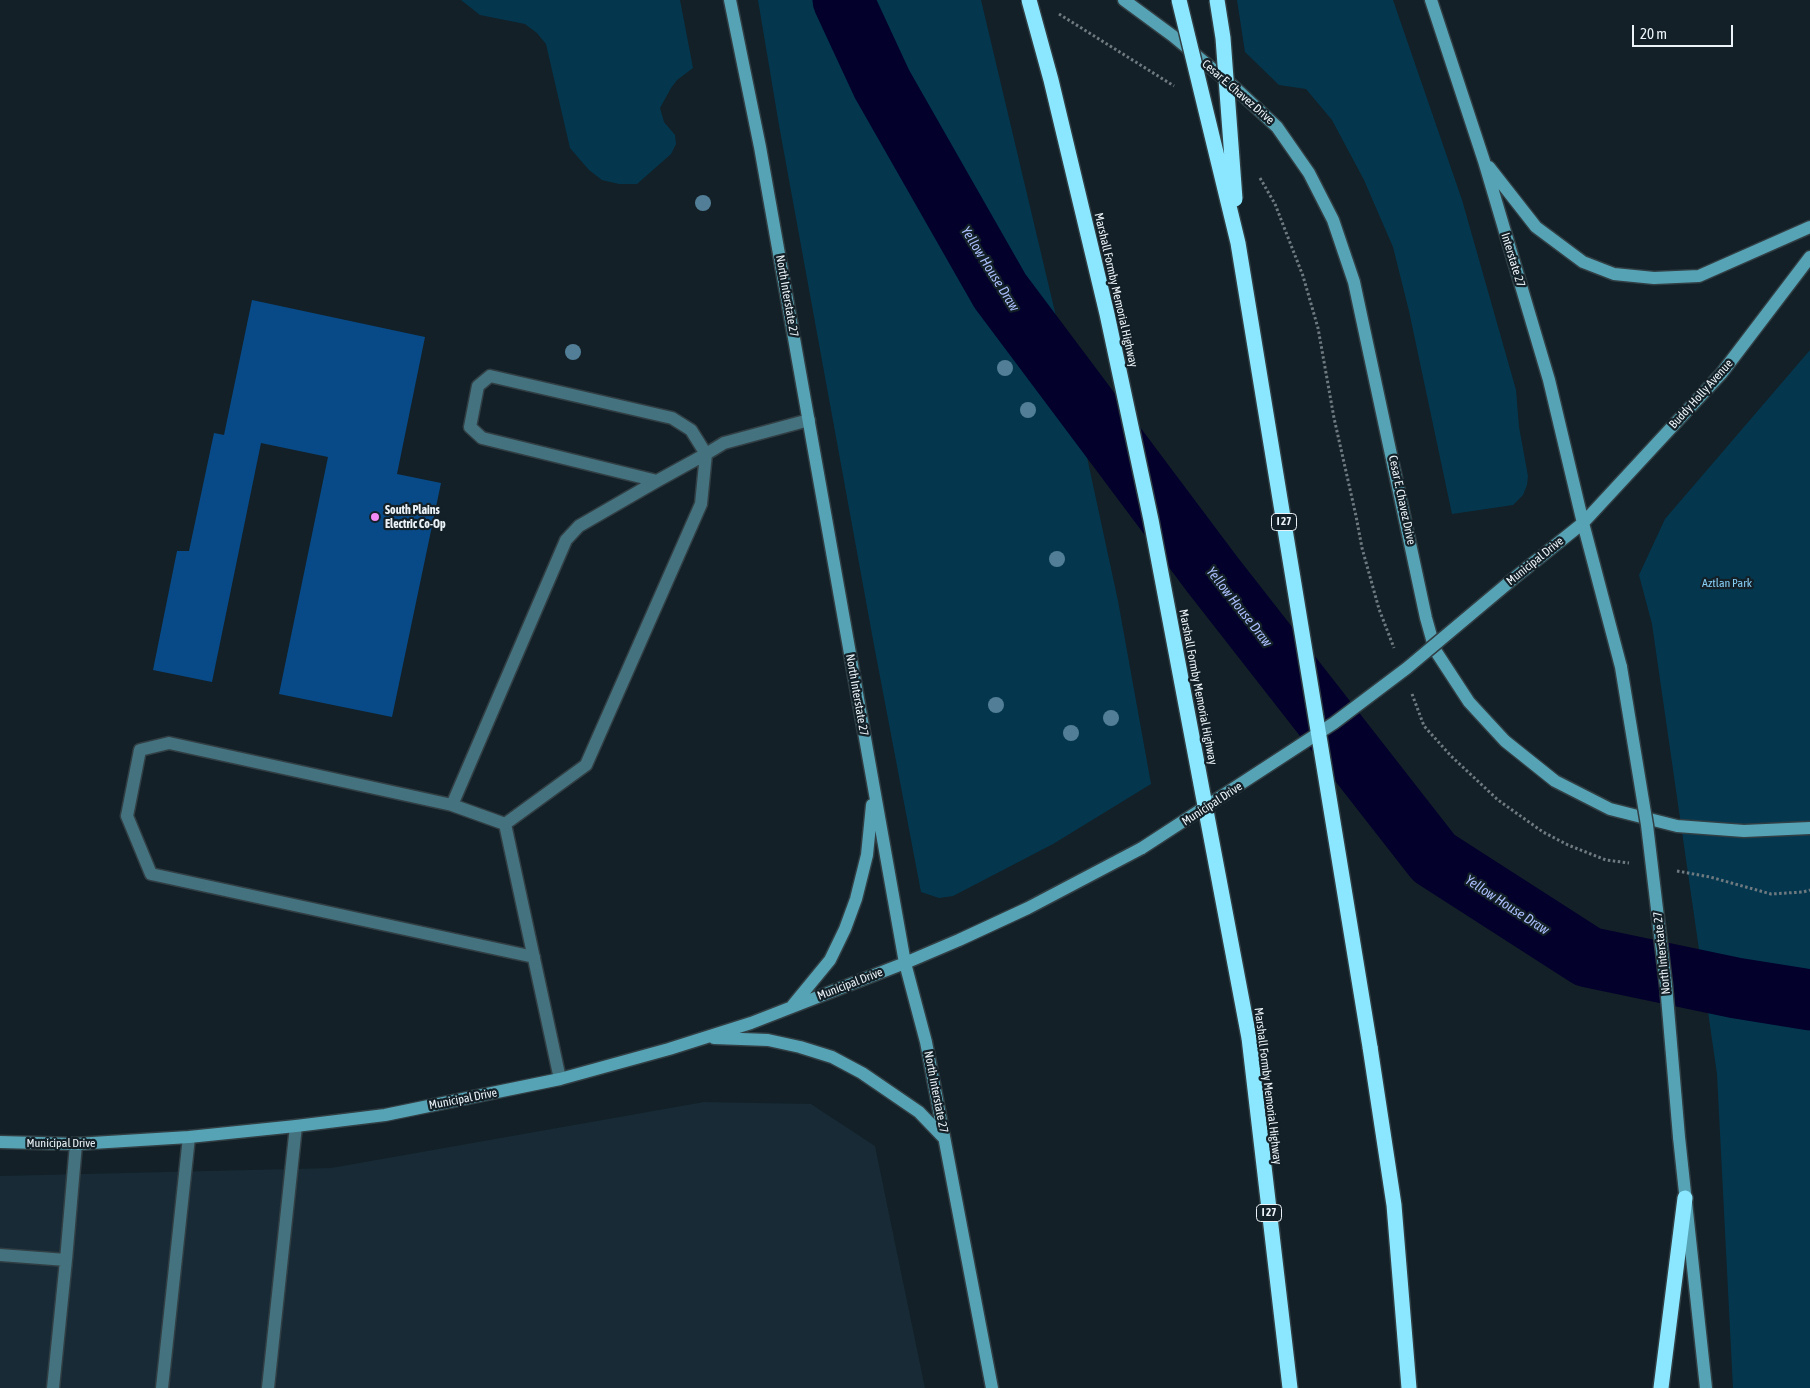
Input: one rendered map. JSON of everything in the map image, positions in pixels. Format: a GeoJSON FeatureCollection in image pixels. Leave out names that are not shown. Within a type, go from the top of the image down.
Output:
{"type":"FeatureCollection","features":[{"type":"Feature","properties":{"kind":"highway","name":"Marshall Formby Memorial Highway"},"geometry":{"type":"LineString","coordinates":[[1029,0],[1051,80],[1107,314],[1151,520],[1248,1038],[1290,1388]]}},
{"type":"Feature","properties":{"kind":"highway","name":"I 27"},"geometry":{"type":"LineString","coordinates":[[1179,0],[1238,243],[1370,1047],[1394,1205],[1410,1388]]}},
{"type":"Feature","properties":{"kind":"highway"},"geometry":{"type":"LineString","coordinates":[[1217,0],[1223,38],[1238,243]]}},
{"type":"Feature","properties":{"kind":"highway"},"geometry":{"type":"LineString","coordinates":[[1662,1388],[1686,1198]]}},
{"type":"Feature","properties":{"kind":"main road","name":"North Interstate 27"},"geometry":{"type":"LineString","coordinates":[[730,0],[760,147],[905,963],[926,1042],[992,1388]]}},
{"type":"Feature","properties":{"kind":"main road","name":"Cesar E. Chavez Drive"},"geometry":{"type":"LineString","coordinates":[[1124,0],[1173,36],[1233,86],[1277,127],[1310,173],[1333,220],[1354,282],[1426,618],[1435,650],[1469,702],[1505,741],[1555,781],[1610,809],[1677,826],[1744,831],[1810,828]]}},
{"type":"Feature","properties":{"kind":"main road","name":"Interstate 27"},"geometry":{"type":"LineString","coordinates":[[1431,0],[1484,161],[1549,380],[1583,523]]}},
{"type":"Feature","properties":{"kind":"main road"},"geometry":{"type":"LineString","coordinates":[[1484,161],[1536,227],[1582,262],[1614,274],[1654,278],[1699,276],[1810,227]]}},
{"type":"Feature","properties":{"kind":"main road","name":"Buddy Holly Avenue"},"geometry":{"type":"LineString","coordinates":[[1583,523],[1721,374],[1810,257]]}},
{"type":"Feature","properties":{"kind":"main road","name":"North Interstate 27"},"geometry":{"type":"LineString","coordinates":[[1583,523],[1622,667],[1647,825],[1666,985],[1679,1136],[1706,1388]]}},
{"type":"Feature","properties":{"kind":"main road","name":"Municipal Drive"},"geometry":{"type":"LineString","coordinates":[[0,1142],[76,1144],[189,1137],[385,1115],[560,1080],[669,1049],[751,1023],[905,963],[1028,908],[1142,848],[1334,723],[1406,668],[1583,523]]}},
{"type":"Feature","properties":{"kind":"main road"},"geometry":{"type":"LineString","coordinates":[[792,1007],[830,960],[846,930],[867,855],[874,790]]}},
{"type":"Feature","properties":{"kind":"main road"},"geometry":{"type":"LineString","coordinates":[[704,1038],[768,1040],[800,1047],[832,1058],[862,1072],[919,1112],[944,1138]]}},
{"type":"Feature","properties":{"kind":"lane"},"geometry":{"type":"LineString","coordinates":[[505,824],[586,765],[701,504],[706,454],[691,430],[672,418],[490,376],[478,386],[470,427],[482,438],[657,481]]}},
{"type":"Feature","properties":{"kind":"lane"},"geometry":{"type":"LineString","coordinates":[[452,805],[566,540],[579,526],[724,443],[809,420]]}},
{"type":"Feature","properties":{"kind":"lane"},"geometry":{"type":"LineString","coordinates":[[505,824],[452,805],[169,743],[140,750],[127,816],[152,874],[534,957]]}},
{"type":"Feature","properties":{"kind":"lane"},"geometry":{"type":"LineString","coordinates":[[505,824],[560,1080]]}},
{"type":"Feature","properties":{"kind":"lane"},"geometry":{"type":"LineString","coordinates":[[268,1388],[296,1126]]}},
{"type":"Feature","properties":{"kind":"lane"},"geometry":{"type":"LineString","coordinates":[[162,1388],[189,1137]]}},
{"type":"Feature","properties":{"kind":"lane"},"geometry":{"type":"LineString","coordinates":[[53,1388],[76,1144]]}},
{"type":"Feature","properties":{"kind":"lane"},"geometry":{"type":"LineString","coordinates":[[0,1255],[66,1260]]}},
{"type":"Feature","properties":{"kind":"shaded area"},"geometry":{"type":"Polygon","coordinates":[[[704,1102],[811,1104],[875,1146],[925,1388],[0,1388],[0,1176],[331,1168],[704,1102]]]}},
{"type":"Feature","properties":{"kind":"green space"},"geometry":{"type":"Polygon","coordinates":[[[461,0],[680,0],[693,68],[677,80],[660,108],[664,122],[675,135],[676,144],[671,154],[637,184],[619,184],[602,180],[589,170],[570,148],[546,44],[537,33],[525,24],[480,15],[461,0]]]}},
{"type":"Feature","properties":{"kind":"green space"},"geometry":{"type":"Polygon","coordinates":[[[758,0],[981,0],[1063,346],[1118,601],[1151,784],[1053,844],[953,896],[939,898],[921,892],[874,645],[758,0]]]}},
{"type":"Feature","properties":{"kind":"green space"},"geometry":{"type":"Polygon","coordinates":[[[1237,0],[1393,0],[1462,200],[1516,390],[1519,427],[1528,476],[1523,495],[1513,505],[1452,514],[1409,311],[1393,247],[1364,180],[1332,120],[1306,89],[1279,85],[1245,52],[1237,0]]]}},
{"type":"Feature","properties":{"kind":"green space","name":"Aztlan Park"},"geometry":{"type":"Polygon","coordinates":[[[1810,350],[1810,1388],[1733,1388],[1717,1074],[1652,624],[1639,575],[1665,519],[1810,350]]]}},
{"type":"Feature","properties":{"kind":"building","name":"South Plains Electric Co-Op"},"geometry":{"type":"Polygon","coordinates":[[[252,300],[425,337],[397,474],[441,483],[392,717],[279,694],[328,457],[261,443],[212,682],[153,670],[177,551],[189,551],[214,433],[224,435],[252,300]]]}},
{"type":"Feature","properties":{"kind":"waterway","name":"Yellow House Draw"},"geometry":{"type":"LineString","coordinates":[[843,0],[882,84],[1000,291],[1212,574],[1434,858],[1588,957],[1736,988],[1810,1000]]}},
{"type":"Feature","properties":{"kind":"place","name":"South Plains Electric Co-Op"},"geometry":{"type":"Point","coordinates":[375,517]}}]}
